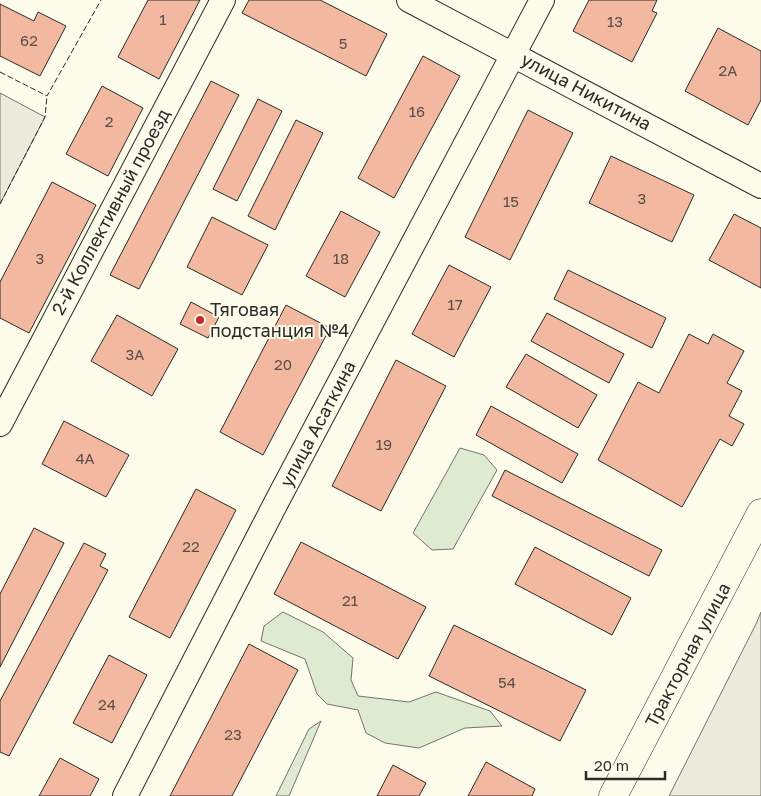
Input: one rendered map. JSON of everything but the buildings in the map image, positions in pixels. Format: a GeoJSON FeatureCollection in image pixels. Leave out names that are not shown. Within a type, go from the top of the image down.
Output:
{"type":"FeatureCollection","features":[{"type":"Feature","properties":{"kind":"main road","name":"Тракторная улица"},"geometry":{"type":"LineString","coordinates":[[613,796],[761,513]]}},
{"type":"Feature","properties":{"kind":"street","name":"2-й Коллективный проезд"},"geometry":{"type":"LineString","coordinates":[[0,424],[223,0]]}},
{"type":"Feature","properties":{"kind":"street","name":"улица Никитина"},"geometry":{"type":"LineString","coordinates":[[409,0],[515,54],[761,186]]}},
{"type":"Feature","properties":{"kind":"street","name":"улица Асаткина"},"geometry":{"type":"LineString","coordinates":[[125,796],[277,501],[542,0]]}},
{"type":"Feature","properties":{"kind":"green space"},"geometry":{"type":"Polygon","coordinates":[[[460,448],[484,455],[497,470],[453,549],[432,550],[413,533],[460,448]]]}},
{"type":"Feature","properties":{"kind":"green space"},"geometry":{"type":"Polygon","coordinates":[[[283,612],[323,632],[353,658],[351,680],[358,696],[409,702],[436,692],[490,711],[502,726],[465,728],[419,748],[385,743],[366,733],[358,710],[327,704],[317,694],[305,659],[261,641],[264,626],[283,612]]]}},
{"type":"Feature","properties":{"kind":"green space"},"geometry":{"type":"Polygon","coordinates":[[[321,721],[289,796],[276,796],[309,729],[321,721]]]}},
{"type":"Feature","properties":{"kind":"shaded area"},"geometry":{"type":"Polygon","coordinates":[[[0,93],[45,117],[0,204],[0,93]]]}},
{"type":"Feature","properties":{"kind":"shaded area"},"geometry":{"type":"Polygon","coordinates":[[[761,612],[761,796],[669,796],[756,624],[761,612]]]}},
{"type":"Feature","properties":{"kind":"fence"},"geometry":{"type":"LineString","coordinates":[[0,72],[47,96],[101,0]]}},
{"type":"Feature","properties":{"kind":"fence"},"geometry":{"type":"LineString","coordinates":[[0,204],[45,117],[47,96]]}},
{"type":"Feature","properties":{"kind":"place","name":"Тяговая подстанция №4"},"geometry":{"type":"Point","coordinates":[200,320]}}]}
